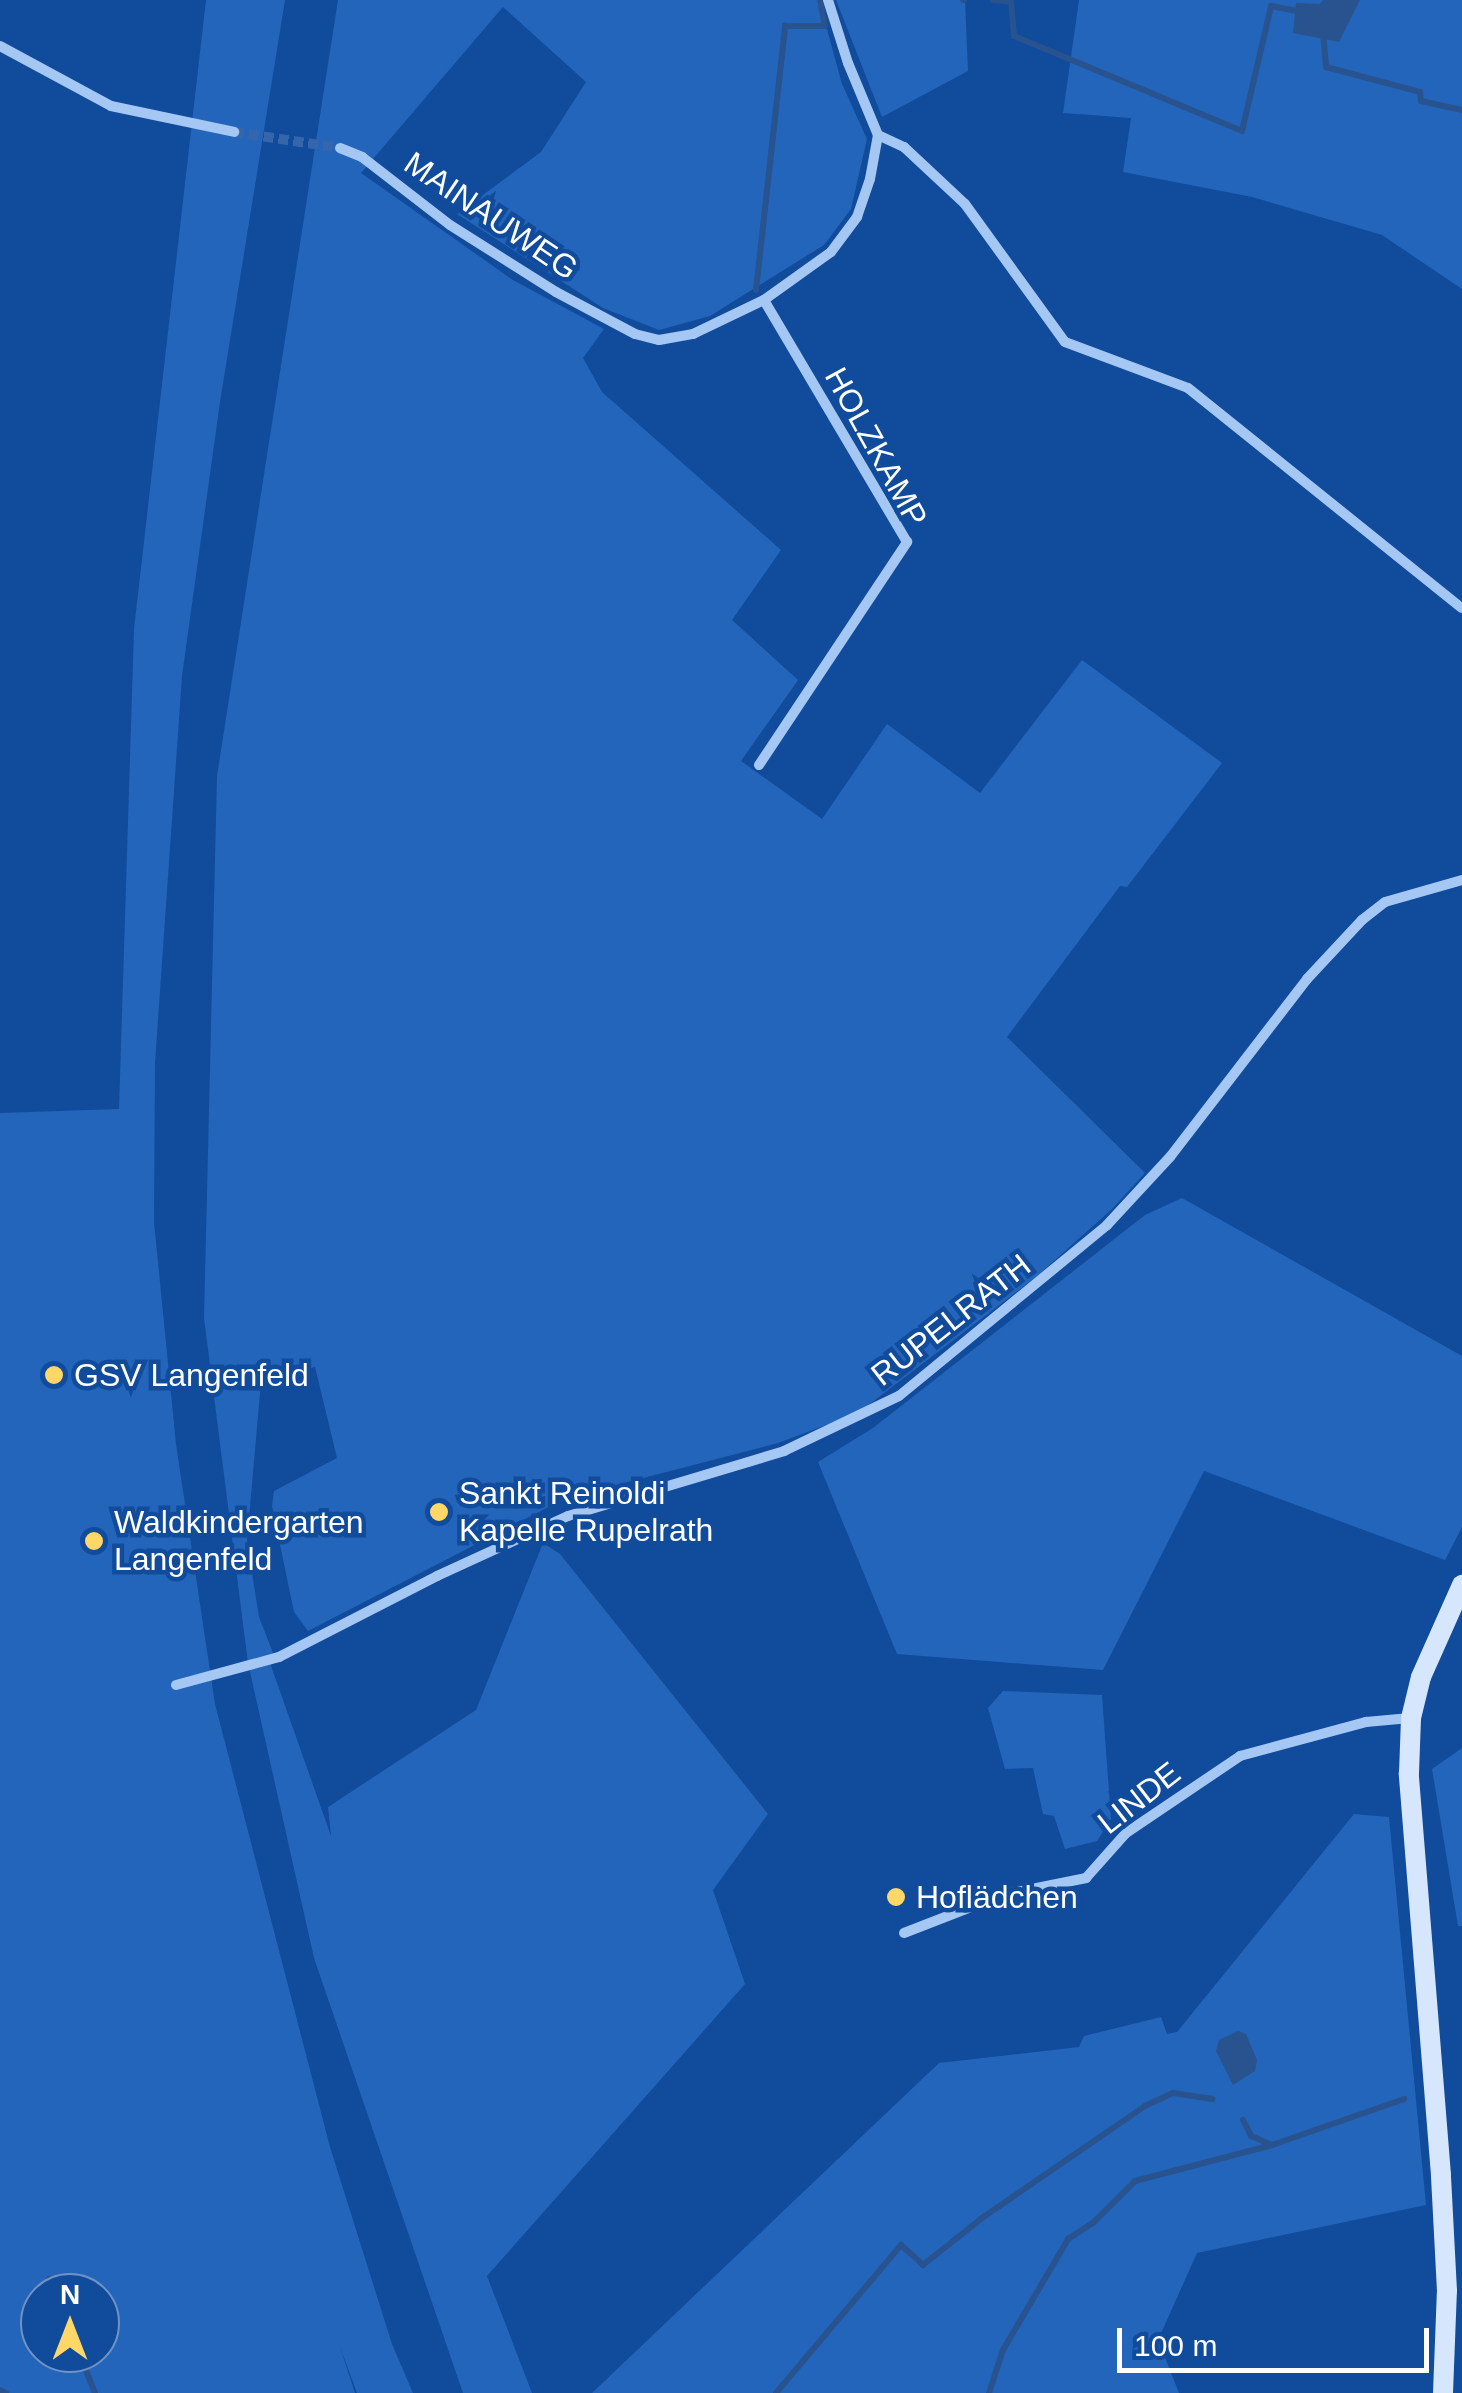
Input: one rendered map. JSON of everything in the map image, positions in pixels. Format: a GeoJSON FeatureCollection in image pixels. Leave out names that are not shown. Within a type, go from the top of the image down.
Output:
{"type":"FeatureCollection","features":[{"type":"Feature","properties":{"kind":"main road"},"geometry":{"type":"LineString","coordinates":[[1443,2393],[1447,2290],[1410,1772],[1412,1718],[1431,1647],[1462,1585]]}},
{"type":"Feature","properties":{"kind":"street"},"geometry":{"type":"LineString","coordinates":[[764,300],[844,238],[870,179],[878,135],[848,64],[828,0]]}},
{"type":"Feature","properties":{"kind":"street"},"geometry":{"type":"LineString","coordinates":[[0,46],[111,106],[234,132]]}},
{"type":"Feature","properties":{"kind":"street"},"geometry":{"type":"LineString","coordinates":[[878,135],[904,147],[966,204],[1065,342],[1188,388],[1462,608]]}},
{"type":"Feature","properties":{"kind":"street","name":"MAINAUWEG"},"geometry":{"type":"LineString","coordinates":[[340,148],[362,157],[504,260],[614,324],[647,338],[674,339],[764,300]]}},
{"type":"Feature","properties":{"kind":"street","name":"HOLZKAMP"},"geometry":{"type":"LineString","coordinates":[[759,765],[908,542],[764,300]]}},
{"type":"Feature","properties":{"kind":"street","name":"RUPELRATH"},"geometry":{"type":"LineString","coordinates":[[176,1685],[279,1657],[437,1576],[568,1516],[784,1451],[899,1396],[1107,1225],[1170,1157],[1307,979],[1362,920],[1385,902],[1462,880]]}},
{"type":"Feature","properties":{"kind":"street","name":"LINDE"},"geometry":{"type":"LineString","coordinates":[[904,1933],[1002,1895],[1086,1878],[1126,1833],[1240,1756],[1366,1722],[1412,1718]]}},
{"type":"Feature","properties":{"kind":"shaded area"},"geometry":{"type":"Polygon","coordinates":[[[206,0],[285,0],[220,402],[182,676],[155,1063],[154,1222],[176,1444],[215,1704],[330,2147],[392,2344],[413,2393],[357,2393],[340,2347],[355,2393],[0,2393],[0,1113],[119,1109],[134,629],[206,0]]]}},
{"type":"Feature","properties":{"kind":"shaded area"},"geometry":{"type":"Polygon","coordinates":[[[338,0],[819,0],[842,84],[867,139],[851,209],[824,245],[710,316],[659,330],[603,308],[457,214],[541,152],[586,82],[503,7],[361,173],[513,280],[604,329],[583,358],[602,392],[781,550],[732,620],[798,680],[741,761],[822,819],[887,724],[980,793],[1082,660],[1222,763],[1127,887],[1120,886],[1007,1037],[1145,1173],[1112,1209],[1036,1277],[858,1413],[778,1443],[566,1498],[308,1631],[294,1612],[272,1506],[274,1491],[337,1458],[315,1367],[261,1382],[247,1541],[259,1617],[273,1653],[270,1663],[331,1836],[328,1807],[476,1710],[543,1543],[560,1554],[768,1814],[713,1890],[745,1984],[487,2276],[532,2393],[463,2393],[314,1958],[248,1663],[204,1318],[217,776],[338,0]]]}},
{"type":"Feature","properties":{"kind":"shaded area"},"geometry":{"type":"Polygon","coordinates":[[[836,0],[965,0],[968,71],[882,117],[836,0]]]}},
{"type":"Feature","properties":{"kind":"shaded area"},"geometry":{"type":"Polygon","coordinates":[[[1079,0],[1462,0],[1462,289],[1382,235],[1252,197],[1123,172],[1131,118],[1063,113],[1079,0]]]}},
{"type":"Feature","properties":{"kind":"shaded area"},"geometry":{"type":"Polygon","coordinates":[[[1323,0],[1360,0],[1339,42],[1293,33],[1296,3],[1320,4],[1323,0]]]}},
{"type":"Feature","properties":{"kind":"shaded area"},"geometry":{"type":"Polygon","coordinates":[[[1182,1198],[1462,1356],[1462,1527],[1445,1560],[1204,1471],[1103,1670],[897,1654],[818,1462],[873,1428],[1145,1215],[1182,1198]]]}},
{"type":"Feature","properties":{"kind":"shaded area"},"geometry":{"type":"Polygon","coordinates":[[[1003,1691],[1102,1695],[1111,1819],[1097,1841],[1065,1849],[1054,1816],[1043,1814],[1033,1768],[1005,1769],[988,1708],[1003,1691]]]}},
{"type":"Feature","properties":{"kind":"shaded area"},"geometry":{"type":"Polygon","coordinates":[[[1462,1748],[1462,1926],[1458,1926],[1432,1769],[1462,1748]]]}},
{"type":"Feature","properties":{"kind":"shaded area"},"geometry":{"type":"Polygon","coordinates":[[[1354,1814],[1389,1817],[1426,2205],[1197,2253],[1158,2340],[1179,2393],[592,2393],[939,2063],[1079,2047],[1084,2036],[1161,2017],[1167,2034],[1177,2032],[1354,1814]]]}},
{"type":"Feature","properties":{"kind":"shaded area"},"geometry":{"type":"Polygon","coordinates":[[[1238,2031],[1246,2034],[1257,2060],[1255,2071],[1233,2085],[1216,2051],[1219,2040],[1238,2031]]]}},
{"type":"Feature","properties":{"kind":"waterway"},"geometry":{"type":"LineString","coordinates":[[756,290],[785,26],[825,26],[820,0]]}},
{"type":"Feature","properties":{"kind":"waterway"},"geometry":{"type":"LineString","coordinates":[[993,0],[1011,2],[1014,36],[1242,131],[1271,6],[1303,12]]}},
{"type":"Feature","properties":{"kind":"waterway"},"geometry":{"type":"LineString","coordinates":[[1323,32],[1326,67],[1420,92],[1421,101],[1462,110]]}},
{"type":"Feature","properties":{"kind":"waterway"},"geometry":{"type":"LineString","coordinates":[[776,2393],[901,2245],[923,2265],[982,2218],[1145,2106],[1173,2093],[1213,2099]]}},
{"type":"Feature","properties":{"kind":"waterway"},"geometry":{"type":"LineString","coordinates":[[1243,2120],[1251,2136],[1272,2145],[1404,2099]]}},
{"type":"Feature","properties":{"kind":"waterway"},"geometry":{"type":"LineString","coordinates":[[989,2393],[1003,2350],[1068,2239],[1093,2223],[1135,2181],[1272,2145]]}},
{"type":"Feature","properties":{"kind":"waterway"},"geometry":{"type":"LineString","coordinates":[[87,2373],[95,2393]]}},
{"type":"Feature","properties":{"kind":"waterway"},"geometry":{"type":"LineString","coordinates":[[0,2390],[6,2393]]}},
{"type":"Feature","properties":{"kind":"tunnel"},"geometry":{"type":"LineString","coordinates":[[234,132],[340,148]]}},
{"type":"Feature","properties":{"kind":"place","name":"GSV Langenfeld"},"geometry":{"type":"Point","coordinates":[54,1375]}},
{"type":"Feature","properties":{"kind":"place","name":"Sankt Reinoldi Kapelle Rupelrath"},"geometry":{"type":"Point","coordinates":[439,1512]}},
{"type":"Feature","properties":{"kind":"place","name":"Waldkindergarten Langenfeld"},"geometry":{"type":"Point","coordinates":[94,1541]}},
{"type":"Feature","properties":{"kind":"place","name":"Hoflädchen"},"geometry":{"type":"Point","coordinates":[896,1897]}}]}
